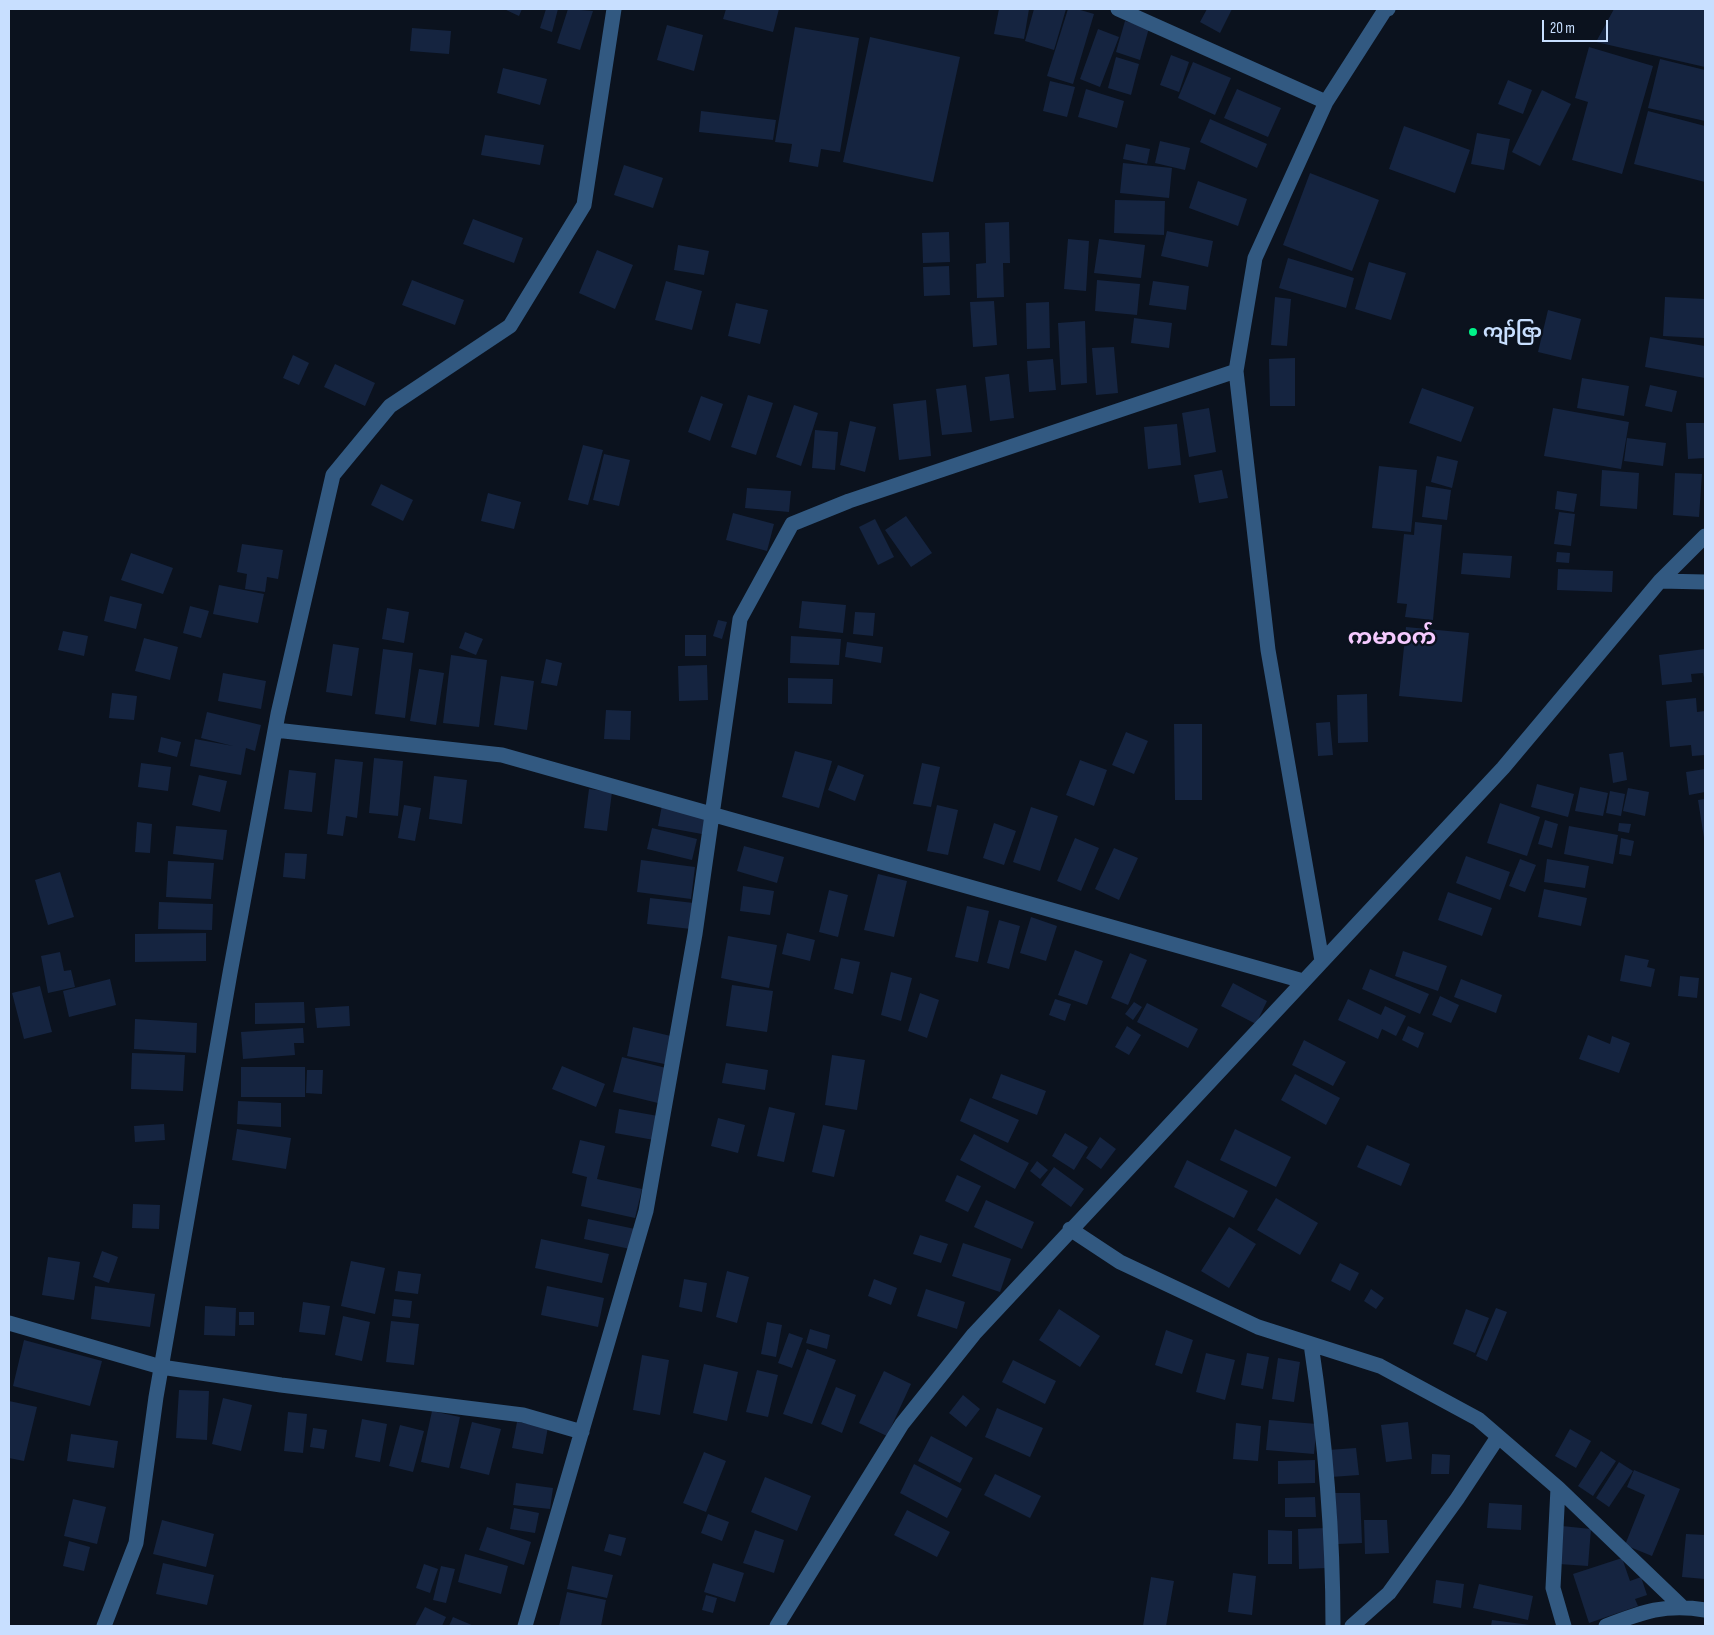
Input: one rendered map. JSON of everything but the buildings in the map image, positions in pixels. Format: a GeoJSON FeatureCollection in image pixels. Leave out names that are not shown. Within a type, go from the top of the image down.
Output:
{"type":"FeatureCollection","features":[{"type":"Feature","properties":{"kind":"street"},"geometry":{"type":"LineString","coordinates":[[104,1626],[136,1543],[160,1367],[275,730],[334,475],[390,406],[510,326],[584,205],[614,9]]}},
{"type":"Feature","properties":{"kind":"street"},"geometry":{"type":"LineString","coordinates":[[1118,9],[1326,102]]}},
{"type":"Feature","properties":{"kind":"street"},"geometry":{"type":"LineString","coordinates":[[1322,961],[1268,650],[1236,372],[1255,258],[1326,102],[1384,10],[1388,9]]}},
{"type":"Feature","properties":{"kind":"street"},"geometry":{"type":"LineString","coordinates":[[526,1626],[646,1210],[695,934],[740,619],[792,524],[849,501],[1236,372]]}},
{"type":"Feature","properties":{"kind":"street"},"geometry":{"type":"LineString","coordinates":[[777,1626],[902,1424],[974,1334],[1070,1229],[1503,768],[1660,581],[1705,536]]}},
{"type":"Feature","properties":{"kind":"street"},"geometry":{"type":"LineString","coordinates":[[1660,581],[1705,582]]}},
{"type":"Feature","properties":{"kind":"street"},"geometry":{"type":"LineString","coordinates":[[275,730],[502,755],[1303,981]]}},
{"type":"Feature","properties":{"kind":"street"},"geometry":{"type":"LineString","coordinates":[[1070,1229],[1120,1262],[1258,1327],[1380,1366],[1478,1420],[1558,1488],[1681,1606]]}},
{"type":"Feature","properties":{"kind":"street"},"geometry":{"type":"LineString","coordinates":[[9,1323],[160,1367],[281,1385],[523,1415],[582,1432]]}},
{"type":"Feature","properties":{"kind":"street"},"geometry":{"type":"LineString","coordinates":[[1311,1344],[1320,1404],[1332,1544],[1333,1626]]}},
{"type":"Feature","properties":{"kind":"street"},"geometry":{"type":"LineString","coordinates":[[1352,1626],[1389,1593],[1458,1499],[1498,1437]]}},
{"type":"Feature","properties":{"kind":"street"},"geometry":{"type":"LineString","coordinates":[[1558,1488],[1553,1588],[1564,1626]]}},
{"type":"Feature","properties":{"kind":"street"},"geometry":{"type":"LineString","coordinates":[[1606,1626],[1640,1613],[1681,1606],[1705,1610]]}},
{"type":"Feature","properties":{"kind":"place","name":"ကျာ်ဇြာ"},"geometry":{"type":"Point","coordinates":[1473,332]}},
{"type":"Feature","properties":{"kind":"district","name":"ကမာဝက်"},"geometry":{"type":"Point","coordinates":[1392,638]}}]}
